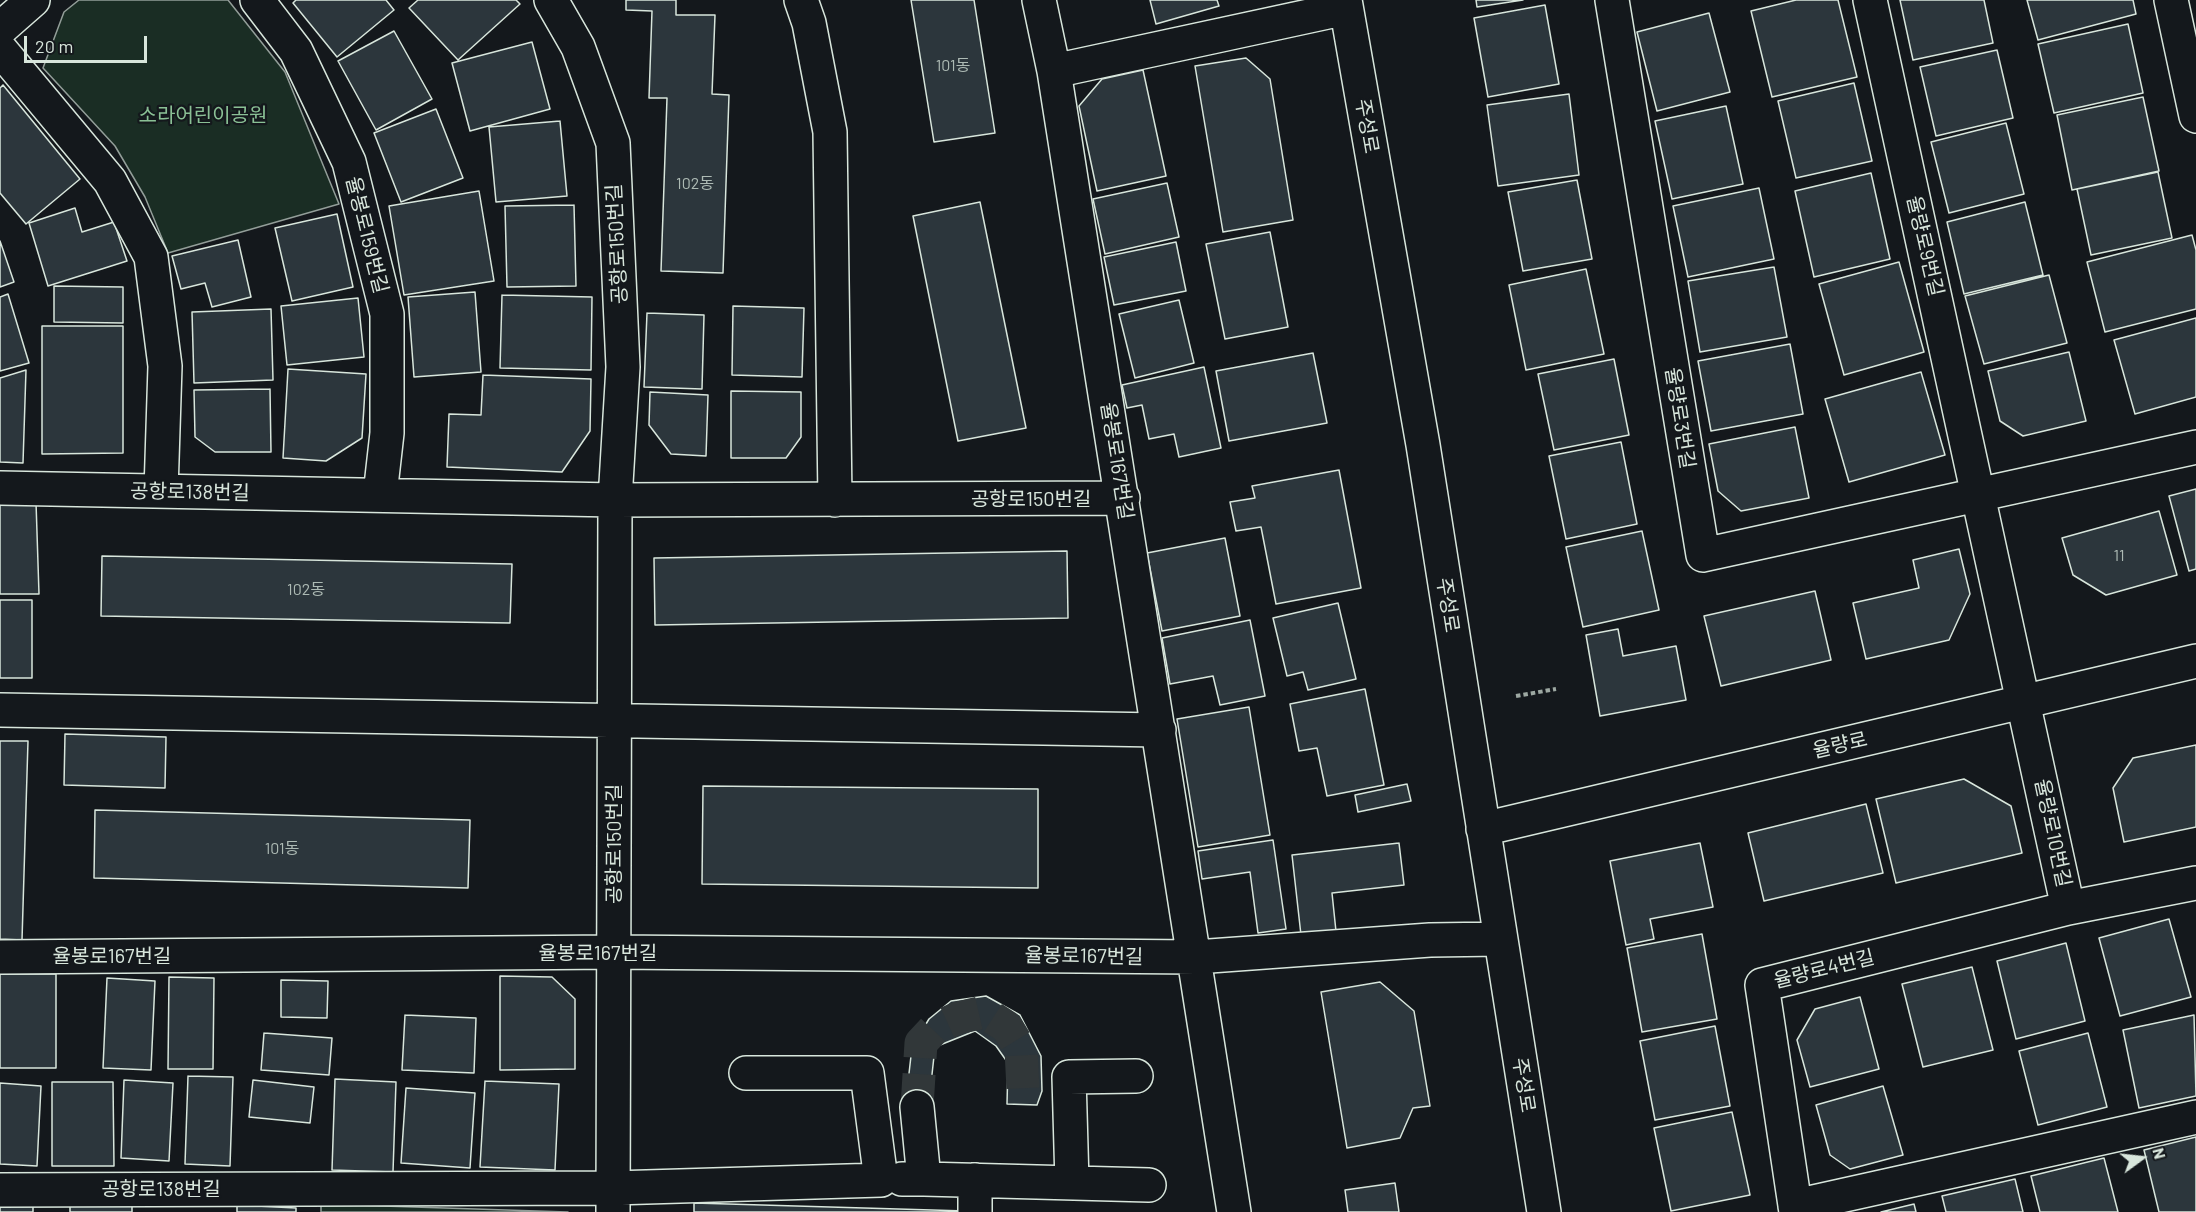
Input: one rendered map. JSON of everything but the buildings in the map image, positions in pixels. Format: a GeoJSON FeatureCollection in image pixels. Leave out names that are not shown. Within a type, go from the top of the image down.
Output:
{"type":"FeatureCollection","features":[{"type":"Feature","properties":{"kind":"street"},"geometry":{"type":"LineString","coordinates":[[0,29],[33,0]]}},
{"type":"Feature","properties":{"kind":"street","name":"율봉로159번길"},"geometry":{"type":"LineString","coordinates":[[257,0],[296,51],[349,162],[387,314],[387,432],[380,495]]}},
{"type":"Feature","properties":{"kind":"street","name":"공항로150번길"},"geometry":{"type":"LineString","coordinates":[[551,0],[578,47],[613,143],[623,367],[615,500],[613,1200]]}},
{"type":"Feature","properties":{"kind":"street"},"geometry":{"type":"LineString","coordinates":[[801,0],[809,23],[830,132],[835,500]]}},
{"type":"Feature","properties":{"kind":"street"},"geometry":{"type":"LineString","coordinates":[[1039,0],[1054,71],[1345,4]]}},
{"type":"Feature","properties":{"kind":"street","name":"율량로3번길"},"geometry":{"type":"LineString","coordinates":[[1612,0],[1703,555],[1979,492]]}},
{"type":"Feature","properties":{"kind":"street","name":"율량로9번길"},"geometry":{"type":"LineString","coordinates":[[1870,0],[2025,701]]}},
{"type":"Feature","properties":{"kind":"street"},"geometry":{"type":"LineString","coordinates":[[2171,0],[2196,116]]}},
{"type":"Feature","properties":{"kind":"street","name":"주성로"},"geometry":{"type":"LineString","coordinates":[[1345,4],[1423,445],[1544,1212]]}},
{"type":"Feature","properties":{"kind":"street"},"geometry":{"type":"LineString","coordinates":[[0,49],[110,181],[151,257],[165,366],[161,491]]}},
{"type":"Feature","properties":{"kind":"street","name":"율봉로167번길"},"geometry":{"type":"LineString","coordinates":[[1054,71],[1196,957],[1234,1212]]}},
{"type":"Feature","properties":{"kind":"street"},"geometry":{"type":"LineString","coordinates":[[1979,492],[2196,447]]}},
{"type":"Feature","properties":{"kind":"street","name":"공항로138번길"},"geometry":{"type":"LineString","coordinates":[[0,488],[380,495]]}},
{"type":"Feature","properties":{"kind":"street","name":"공항로150번길"},"geometry":{"type":"LineString","coordinates":[[380,495],[615,500],[1123,498]]}},
{"type":"Feature","properties":{"kind":"street","name":"율량로"},"geometry":{"type":"LineString","coordinates":[[1483,829],[2196,661]]}},
{"type":"Feature","properties":{"kind":"street","name":"율량로10번길"},"geometry":{"type":"LineString","coordinates":[[2025,701],[2068,908],[2196,883]]}},
{"type":"Feature","properties":{"kind":"street"},"geometry":{"type":"LineString","coordinates":[[0,710],[1160,729]]}},
{"type":"Feature","properties":{"kind":"street","name":"율량로4번길"},"geometry":{"type":"LineString","coordinates":[[2068,908],[1762,985],[1796,1209],[2196,1117]]}},
{"type":"Feature","properties":{"kind":"street"},"geometry":{"type":"LineString","coordinates":[[1196,957],[1430,940],[1500,939]]}},
{"type":"Feature","properties":{"kind":"street","name":"율봉로167번길"},"geometry":{"type":"LineString","coordinates":[[0,957],[614,952],[1196,957]]}},
{"type":"Feature","properties":{"kind":"street"},"geometry":{"type":"LineString","coordinates":[[746,1073],[867,1073],[881,1180]]}},
{"type":"Feature","properties":{"kind":"street"},"geometry":{"type":"LineString","coordinates":[[1072,1183],[1069,1077],[1136,1076]]}},
{"type":"Feature","properties":{"kind":"street"},"geometry":{"type":"LineString","coordinates":[[917,1107],[924,1179]]}},
{"type":"Feature","properties":{"kind":"street"},"geometry":{"type":"LineString","coordinates":[[613,1200],[881,1180],[924,1179],[1149,1185]]}},
{"type":"Feature","properties":{"kind":"street"},"geometry":{"type":"LineString","coordinates":[[975,1180],[975,1212]]}},
{"type":"Feature","properties":{"kind":"street","name":"공항로138번길"},"geometry":{"type":"LineString","coordinates":[[0,1190],[321,1188],[613,1200]]}},
{"type":"Feature","properties":{"kind":"path"},"geometry":{"type":"LineString","coordinates":[[1516,696],[1556,689]]}},
{"type":"Feature","properties":{"kind":"green space","name":"소라어린이공원"},"geometry":{"type":"Polygon","coordinates":[[[79,0],[228,0],[285,72],[339,204],[168,253],[145,197],[115,146],[43,68],[64,12],[79,0]]]}},
{"type":"Feature","properties":{"kind":"green space"},"geometry":{"type":"Polygon","coordinates":[[[321,1204],[568,1212],[321,1212],[321,1204]]]}},
{"type":"Feature","properties":{"kind":"tunnel"},"geometry":{"type":"LineString","coordinates":[[917,1107],[921,1043],[934,1029],[958,1018],[984,1012],[1007,1027],[1021,1050],[1023,1089]]}}]}
